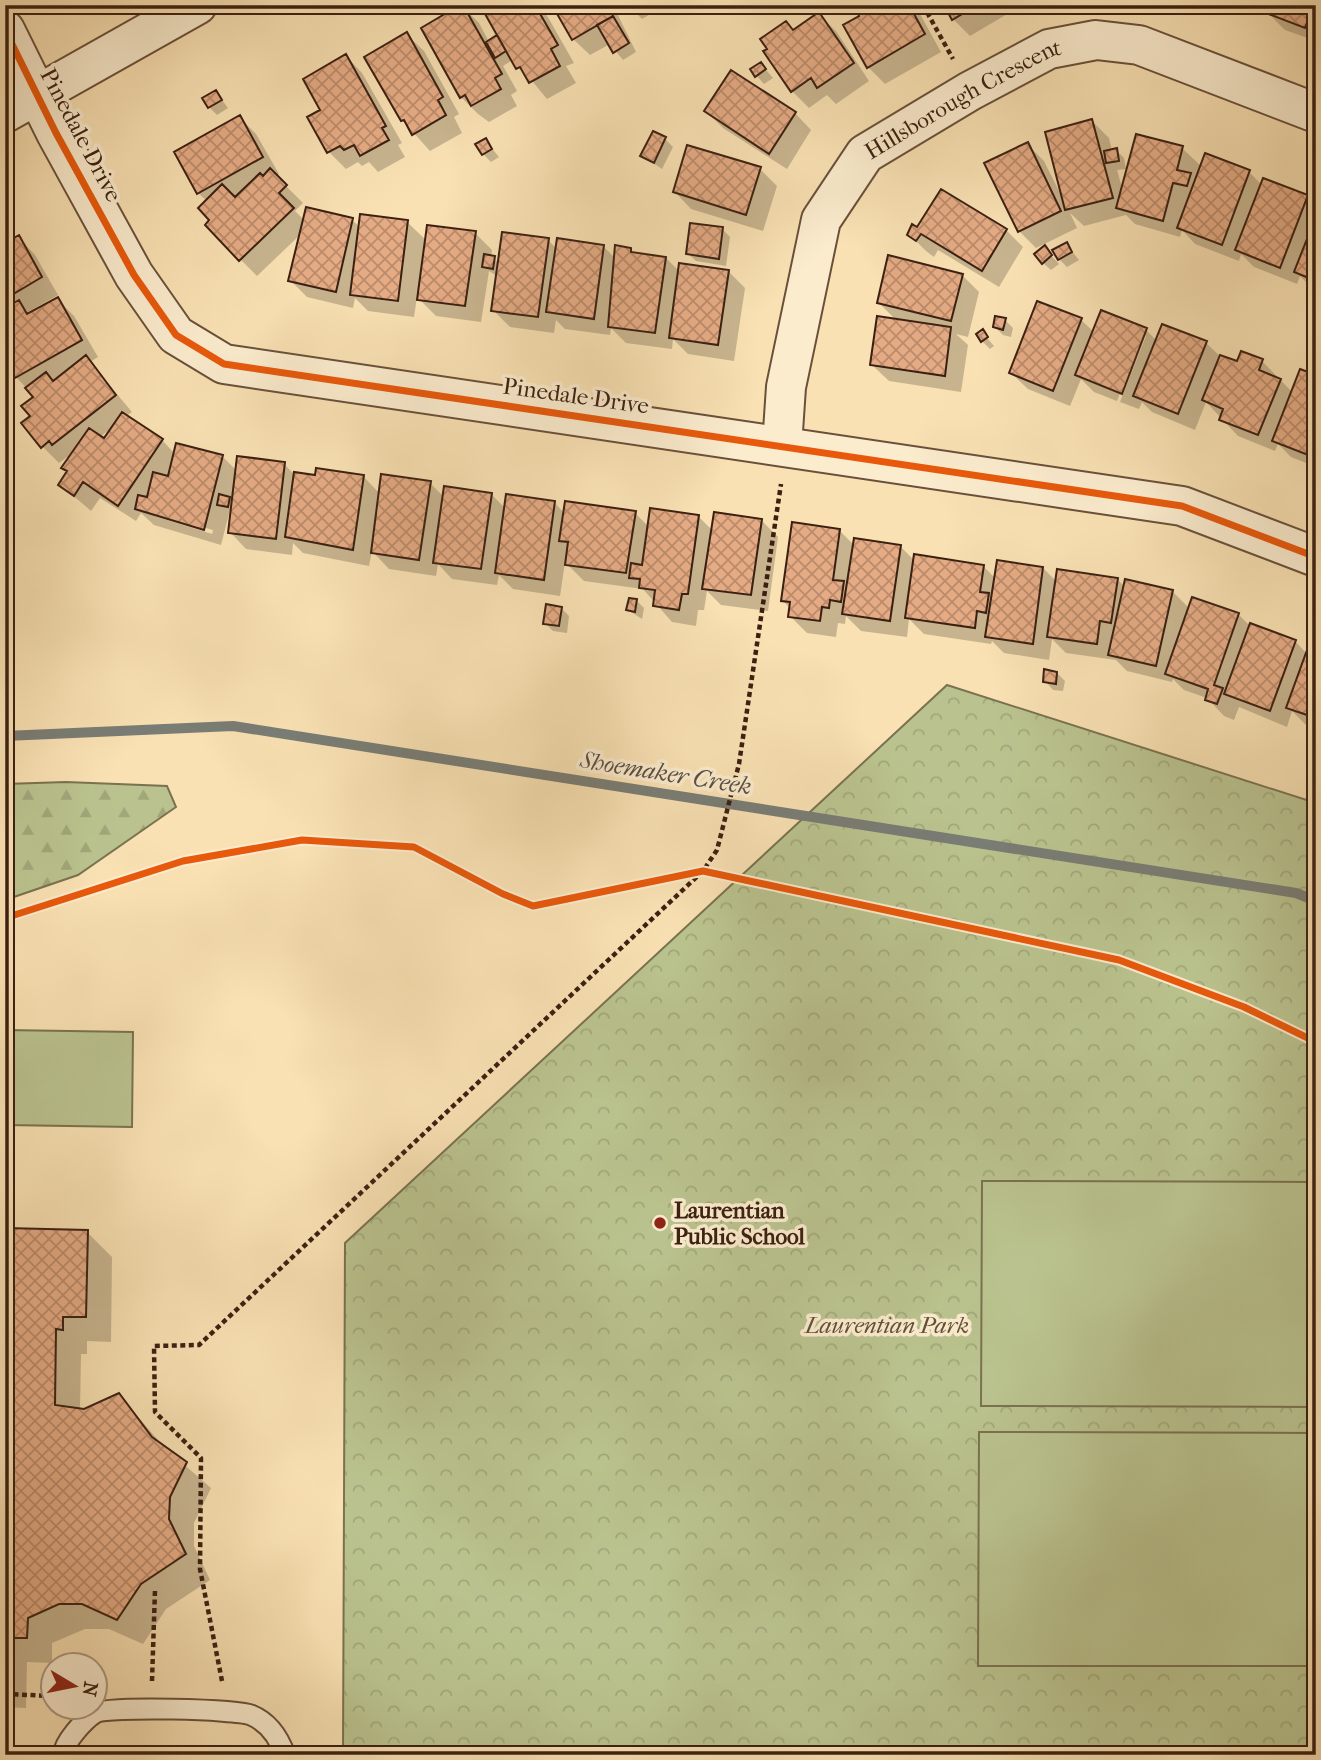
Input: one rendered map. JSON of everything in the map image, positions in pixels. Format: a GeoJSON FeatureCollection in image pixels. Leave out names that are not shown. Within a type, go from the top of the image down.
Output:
{"type":"FeatureCollection","features":[{"type":"Feature","properties":{"kind":"street"},"geometry":{"type":"LineString","coordinates":[[21,104],[197,5]]}},
{"type":"Feature","properties":{"kind":"street","name":"Pinedale Drive"},"geometry":{"type":"LineString","coordinates":[[5,30],[21,104],[176,335],[224,364],[1182,506],[1316,557]]}},
{"type":"Feature","properties":{"kind":"street","name":"Hillsborough Crescent"},"geometry":{"type":"LineString","coordinates":[[782,446],[786,387],[821,220],[865,154],[970,91],[1049,49],[1096,40],[1139,45],[1316,113]]}},
{"type":"Feature","properties":{"kind":"lane"},"geometry":{"type":"LineString","coordinates":[[63,1755],[64,1746],[96,1712],[128,1708],[250,1714],[274,1732],[285,1755]]}},
{"type":"Feature","properties":{"kind":"path"},"geometry":{"type":"LineString","coordinates":[[923,5],[970,91]]}},
{"type":"Feature","properties":{"kind":"path"},"geometry":{"type":"LineString","coordinates":[[222,1681],[200,1569],[201,1458],[155,1412],[154,1346],[199,1345],[703,871],[718,850],[738,764],[767,595],[781,483],[782,446]]}},
{"type":"Feature","properties":{"kind":"path"},"geometry":{"type":"LineString","coordinates":[[152,1681],[155,1590]]}},
{"type":"Feature","properties":{"kind":"path"},"geometry":{"type":"LineString","coordinates":[[5,1694],[38,1695]]}},
{"type":"Feature","properties":{"kind":"green space","name":"Laurentian Park"},"geometry":{"type":"Polygon","coordinates":[[[947,685],[1316,803],[1316,1755],[343,1755],[345,1243],[947,685]]]}},
{"type":"Feature","properties":{"kind":"green space"},"geometry":{"type":"Polygon","coordinates":[[[66,782],[167,786],[176,807],[78,875],[5,900],[5,784],[66,782]]]}},
{"type":"Feature","properties":{"kind":"green space"},"geometry":{"type":"Polygon","coordinates":[[[5,1030],[133,1032],[132,1127],[5,1125],[5,1030]]]}},
{"type":"Feature","properties":{"kind":"green space"},"geometry":{"type":"Polygon","coordinates":[[[982,1181],[1316,1182],[1316,1407],[981,1406],[982,1181]]]}},
{"type":"Feature","properties":{"kind":"green space"},"geometry":{"type":"Polygon","coordinates":[[[979,1432],[1316,1433],[1316,1666],[978,1666],[979,1432]]]}},
{"type":"Feature","properties":{"kind":"building"},"geometry":{"type":"Polygon","coordinates":[[[463,5],[502,74],[495,78],[501,89],[471,106],[465,95],[460,98],[421,28],[463,5]]]}},
{"type":"Feature","properties":{"kind":"building"},"geometry":{"type":"Polygon","coordinates":[[[480,5],[535,5],[558,45],[551,49],[560,66],[529,83],[520,67],[516,69],[480,5]]]}},
{"type":"Feature","properties":{"kind":"building"},"geometry":{"type":"Polygon","coordinates":[[[552,5],[608,5],[613,16],[572,40],[552,5]]]}},
{"type":"Feature","properties":{"kind":"building"},"geometry":{"type":"Polygon","coordinates":[[[854,5],[909,5],[925,34],[867,68],[843,25],[859,16],[854,5]]]}},
{"type":"Feature","properties":{"kind":"building"},"geometry":{"type":"Polygon","coordinates":[[[944,5],[977,5],[952,20],[944,5]]]}},
{"type":"Feature","properties":{"kind":"building"},"geometry":{"type":"Polygon","coordinates":[[[1269,5],[1316,5],[1316,23],[1308,20],[1305,28],[1266,13],[1269,5]]]}},
{"type":"Feature","properties":{"kind":"building"},"geometry":{"type":"Polygon","coordinates":[[[819,12],[854,63],[817,88],[811,78],[791,92],[763,51],[767,49],[760,39],[786,21],[793,30],[819,12]]]}},
{"type":"Feature","properties":{"kind":"building"},"geometry":{"type":"Polygon","coordinates":[[[613,16],[629,43],[613,53],[597,25],[613,16]]]}},
{"type":"Feature","properties":{"kind":"building"},"geometry":{"type":"Polygon","coordinates":[[[407,32],[443,97],[438,100],[446,115],[412,135],[364,57],[407,32]]]}},
{"type":"Feature","properties":{"kind":"building"},"geometry":{"type":"Polygon","coordinates":[[[497,35],[506,51],[495,58],[486,42],[497,35]]]}},
{"type":"Feature","properties":{"kind":"building"},"geometry":{"type":"Polygon","coordinates":[[[346,54],[386,126],[382,128],[389,140],[360,156],[354,145],[344,150],[340,146],[327,153],[307,117],[320,110],[303,79],[346,54]]]}},
{"type":"Feature","properties":{"kind":"building"},"geometry":{"type":"Polygon","coordinates":[[[761,62],[766,69],[755,77],[750,69],[761,62]]]}},
{"type":"Feature","properties":{"kind":"building"},"geometry":{"type":"Polygon","coordinates":[[[731,70],[796,112],[769,154],[704,111],[731,70]]]}},
{"type":"Feature","properties":{"kind":"building"},"geometry":{"type":"Polygon","coordinates":[[[216,90],[222,100],[208,108],[202,98],[216,90]]]}},
{"type":"Feature","properties":{"kind":"building"},"geometry":{"type":"Polygon","coordinates":[[[240,115],[263,157],[197,194],[174,152],[240,115]]]}},
{"type":"Feature","properties":{"kind":"building"},"geometry":{"type":"Polygon","coordinates":[[[1092,119],[1113,198],[1065,210],[1045,132],[1092,119]]]}},
{"type":"Feature","properties":{"kind":"building"},"geometry":{"type":"Polygon","coordinates":[[[653,131],[666,137],[654,163],[640,156],[653,131]]]}},
{"type":"Feature","properties":{"kind":"building"},"geometry":{"type":"Polygon","coordinates":[[[1136,134],[1183,146],[1177,170],[1191,173],[1187,186],[1173,183],[1163,221],[1116,208],[1136,134]]]}},
{"type":"Feature","properties":{"kind":"building"},"geometry":{"type":"Polygon","coordinates":[[[486,138],[492,149],[482,155],[475,144],[486,138]]]}},
{"type":"Feature","properties":{"kind":"building"},"geometry":{"type":"Polygon","coordinates":[[[1028,142],[1061,211],[1018,232],[984,163],[1028,142]]]}},
{"type":"Feature","properties":{"kind":"building"},"geometry":{"type":"Polygon","coordinates":[[[687,145],[761,167],[746,215],[673,192],[687,145]]]}},
{"type":"Feature","properties":{"kind":"building"},"geometry":{"type":"Polygon","coordinates":[[[1117,148],[1119,161],[1106,163],[1104,151],[1117,148]]]}},
{"type":"Feature","properties":{"kind":"building"},"geometry":{"type":"Polygon","coordinates":[[[1205,153],[1250,170],[1222,245],[1177,228],[1205,153]]]}},
{"type":"Feature","properties":{"kind":"building"},"geometry":{"type":"Polygon","coordinates":[[[270,168],[287,185],[279,193],[294,208],[239,261],[205,225],[209,220],[198,208],[222,184],[235,197],[260,173],[263,176],[270,168]]]}},
{"type":"Feature","properties":{"kind":"building"},"geometry":{"type":"Polygon","coordinates":[[[1263,178],[1308,195],[1280,268],[1235,250],[1263,178]]]}},
{"type":"Feature","properties":{"kind":"building"},"geometry":{"type":"Polygon","coordinates":[[[941,189],[1007,229],[982,271],[921,234],[916,241],[907,235],[912,224],[917,227],[941,189]]]}},
{"type":"Feature","properties":{"kind":"building"},"geometry":{"type":"Polygon","coordinates":[[[306,207],[353,218],[336,292],[288,281],[306,207]]]}},
{"type":"Feature","properties":{"kind":"building"},"geometry":{"type":"Polygon","coordinates":[[[360,214],[408,220],[398,301],[350,295],[360,214]]]}},
{"type":"Feature","properties":{"kind":"building"},"geometry":{"type":"Polygon","coordinates":[[[1316,216],[1316,281],[1294,272],[1316,216]]]}},
{"type":"Feature","properties":{"kind":"building"},"geometry":{"type":"Polygon","coordinates":[[[690,223],[723,227],[719,259],[686,254],[690,223]]]}},
{"type":"Feature","properties":{"kind":"building"},"geometry":{"type":"Polygon","coordinates":[[[427,225],[476,231],[465,306],[417,300],[427,225]]]}},
{"type":"Feature","properties":{"kind":"building"},"geometry":{"type":"Polygon","coordinates":[[[502,232],[549,238],[538,317],[491,311],[502,232]]]}},
{"type":"Feature","properties":{"kind":"building"},"geometry":{"type":"Polygon","coordinates":[[[19,235],[42,277],[5,299],[5,243],[19,235]]]}},
{"type":"Feature","properties":{"kind":"building"},"geometry":{"type":"Polygon","coordinates":[[[557,238],[604,245],[594,319],[546,312],[557,238]]]}},
{"type":"Feature","properties":{"kind":"building"},"geometry":{"type":"Polygon","coordinates":[[[1067,242],[1072,252],[1058,260],[1052,250],[1067,242]]]}},
{"type":"Feature","properties":{"kind":"building"},"geometry":{"type":"Polygon","coordinates":[[[615,245],[631,248],[631,252],[666,257],[655,333],[608,327],[615,245]]]}},
{"type":"Feature","properties":{"kind":"building"},"geometry":{"type":"Polygon","coordinates":[[[1045,245],[1052,255],[1042,264],[1034,254],[1045,245]]]}},
{"type":"Feature","properties":{"kind":"building"},"geometry":{"type":"Polygon","coordinates":[[[484,254],[495,256],[493,269],[482,267],[484,254]]]}},
{"type":"Feature","properties":{"kind":"building"},"geometry":{"type":"Polygon","coordinates":[[[888,255],[963,274],[951,321],[877,303],[888,255]]]}},
{"type":"Feature","properties":{"kind":"building"},"geometry":{"type":"Polygon","coordinates":[[[679,263],[729,270],[718,345],[669,338],[679,263]]]}},
{"type":"Feature","properties":{"kind":"building"},"geometry":{"type":"Polygon","coordinates":[[[58,297],[82,340],[15,378],[5,361],[5,308],[19,300],[27,314],[58,297]]]}},
{"type":"Feature","properties":{"kind":"building"},"geometry":{"type":"Polygon","coordinates":[[[1037,301],[1082,318],[1053,391],[1009,373],[1037,301]]]}},
{"type":"Feature","properties":{"kind":"building"},"geometry":{"type":"Polygon","coordinates":[[[1101,310],[1147,328],[1122,394],[1075,375],[1101,310]]]}},
{"type":"Feature","properties":{"kind":"building"},"geometry":{"type":"Polygon","coordinates":[[[877,316],[951,327],[945,376],[870,365],[877,316]]]}},
{"type":"Feature","properties":{"kind":"building"},"geometry":{"type":"Polygon","coordinates":[[[995,316],[1006,318],[1003,330],[993,327],[995,316]]]}},
{"type":"Feature","properties":{"kind":"building"},"geometry":{"type":"Polygon","coordinates":[[[1162,324],[1207,341],[1178,414],[1133,396],[1162,324]]]}},
{"type":"Feature","properties":{"kind":"building"},"geometry":{"type":"Polygon","coordinates":[[[983,329],[988,337],[981,342],[976,334],[983,329]]]}},
{"type":"Feature","properties":{"kind":"building"},"geometry":{"type":"Polygon","coordinates":[[[1241,351],[1263,359],[1259,370],[1281,379],[1258,435],[1219,420],[1223,409],[1202,400],[1220,355],[1237,361],[1241,351]]]}},
{"type":"Feature","properties":{"kind":"building"},"geometry":{"type":"Polygon","coordinates":[[[86,355],[116,395],[52,445],[49,441],[41,448],[21,423],[30,416],[21,406],[33,397],[25,388],[46,372],[53,381],[86,355]]]}},
{"type":"Feature","properties":{"kind":"building"},"geometry":{"type":"Polygon","coordinates":[[[1300,369],[1316,375],[1316,458],[1272,441],[1300,369]]]}},
{"type":"Feature","properties":{"kind":"building"},"geometry":{"type":"Polygon","coordinates":[[[122,412],[163,439],[118,506],[83,482],[74,496],[58,485],[67,471],[61,468],[89,428],[104,438],[122,412]]]}},
{"type":"Feature","properties":{"kind":"building"},"geometry":{"type":"Polygon","coordinates":[[[176,443],[223,455],[204,530],[135,509],[138,495],[147,497],[153,472],[168,476],[176,443]]]}},
{"type":"Feature","properties":{"kind":"building"},"geometry":{"type":"Polygon","coordinates":[[[237,456],[285,462],[276,539],[228,533],[237,456]]]}},
{"type":"Feature","properties":{"kind":"building"},"geometry":{"type":"Polygon","coordinates":[[[316,468],[364,475],[353,550],[285,537],[294,472],[315,475],[316,468]]]}},
{"type":"Feature","properties":{"kind":"building"},"geometry":{"type":"Polygon","coordinates":[[[381,474],[431,481],[419,560],[371,553],[381,474]]]}},
{"type":"Feature","properties":{"kind":"building"},"geometry":{"type":"Polygon","coordinates":[[[444,486],[492,493],[481,569],[433,563],[444,486]]]}},
{"type":"Feature","properties":{"kind":"building"},"geometry":{"type":"Polygon","coordinates":[[[219,494],[230,497],[228,507],[217,505],[219,494]]]}},
{"type":"Feature","properties":{"kind":"building"},"geometry":{"type":"Polygon","coordinates":[[[506,494],[555,501],[544,580],[495,573],[506,494]]]}},
{"type":"Feature","properties":{"kind":"building"},"geometry":{"type":"Polygon","coordinates":[[[565,501],[636,511],[626,573],[565,565],[568,542],[559,541],[565,501]]]}},
{"type":"Feature","properties":{"kind":"building"},"geometry":{"type":"Polygon","coordinates":[[[650,508],[699,515],[688,594],[682,594],[679,610],[653,606],[655,590],[639,588],[640,579],[629,578],[631,563],[642,565],[650,508]]]}},
{"type":"Feature","properties":{"kind":"building"},"geometry":{"type":"Polygon","coordinates":[[[714,512],[762,519],[751,595],[702,589],[714,512]]]}},
{"type":"Feature","properties":{"kind":"building"},"geometry":{"type":"Polygon","coordinates":[[[792,522],[840,529],[833,580],[844,581],[841,602],[830,600],[829,608],[822,607],[820,621],[788,617],[790,602],[781,601],[792,522]]]}},
{"type":"Feature","properties":{"kind":"building"},"geometry":{"type":"Polygon","coordinates":[[[854,538],[901,545],[890,621],[842,614],[854,538]]]}},
{"type":"Feature","properties":{"kind":"building"},"geometry":{"type":"Polygon","coordinates":[[[914,554],[984,565],[980,592],[989,593],[986,613],[977,611],[975,628],[905,618],[914,554]]]}},
{"type":"Feature","properties":{"kind":"building"},"geometry":{"type":"Polygon","coordinates":[[[997,560],[1043,567],[1033,644],[985,637],[997,560]]]}},
{"type":"Feature","properties":{"kind":"building"},"geometry":{"type":"Polygon","coordinates":[[[1057,569],[1118,578],[1111,623],[1100,621],[1097,644],[1047,637],[1057,569]]]}},
{"type":"Feature","properties":{"kind":"building"},"geometry":{"type":"Polygon","coordinates":[[[1125,579],[1173,590],[1156,666],[1108,655],[1125,579]]]}},
{"type":"Feature","properties":{"kind":"building"},"geometry":{"type":"Polygon","coordinates":[[[1192,597],[1239,613],[1214,685],[1223,688],[1217,704],[1205,700],[1208,689],[1165,674],[1192,597]]]}},
{"type":"Feature","properties":{"kind":"building"},"geometry":{"type":"Polygon","coordinates":[[[629,598],[637,599],[635,612],[626,610],[629,598]]]}},
{"type":"Feature","properties":{"kind":"building"},"geometry":{"type":"Polygon","coordinates":[[[546,604],[562,607],[559,626],[543,624],[546,604]]]}},
{"type":"Feature","properties":{"kind":"building"},"geometry":{"type":"Polygon","coordinates":[[[1250,623],[1296,640],[1270,711],[1224,694],[1250,623]]]}},
{"type":"Feature","properties":{"kind":"building"},"geometry":{"type":"Polygon","coordinates":[[[1307,650],[1316,654],[1316,718],[1286,708],[1307,650]]]}},
{"type":"Feature","properties":{"kind":"building"},"geometry":{"type":"Polygon","coordinates":[[[1044,669],[1057,672],[1056,684],[1043,682],[1044,669]]]}},
{"type":"Feature","properties":{"kind":"building"},"geometry":{"type":"Polygon","coordinates":[[[5,1228],[88,1230],[86,1317],[63,1317],[63,1330],[56,1329],[55,1405],[84,1409],[119,1393],[152,1437],[187,1462],[170,1497],[169,1519],[186,1554],[141,1584],[117,1620],[82,1604],[59,1604],[28,1618],[27,1638],[5,1638],[5,1228]]]}},
{"type":"Feature","properties":{"kind":"waterway","name":"Shoemaker Creek"},"geometry":{"type":"LineString","coordinates":[[5,736],[233,726],[1296,893],[1316,901]]}},
{"type":"Feature","properties":{"kind":"cycle path"},"geometry":{"type":"LineString","coordinates":[[5,30],[56,133],[134,275],[176,335],[224,364],[1182,506],[1316,557]]}},
{"type":"Feature","properties":{"kind":"cycle path"},"geometry":{"type":"LineString","coordinates":[[5,918],[183,861],[302,840],[414,847],[503,894],[533,906],[703,871],[1119,960],[1244,1007],[1316,1042]]}},
{"type":"Feature","properties":{"kind":"place","name":"Laurentian Public School"},"geometry":{"type":"Point","coordinates":[660,1223]}}]}
